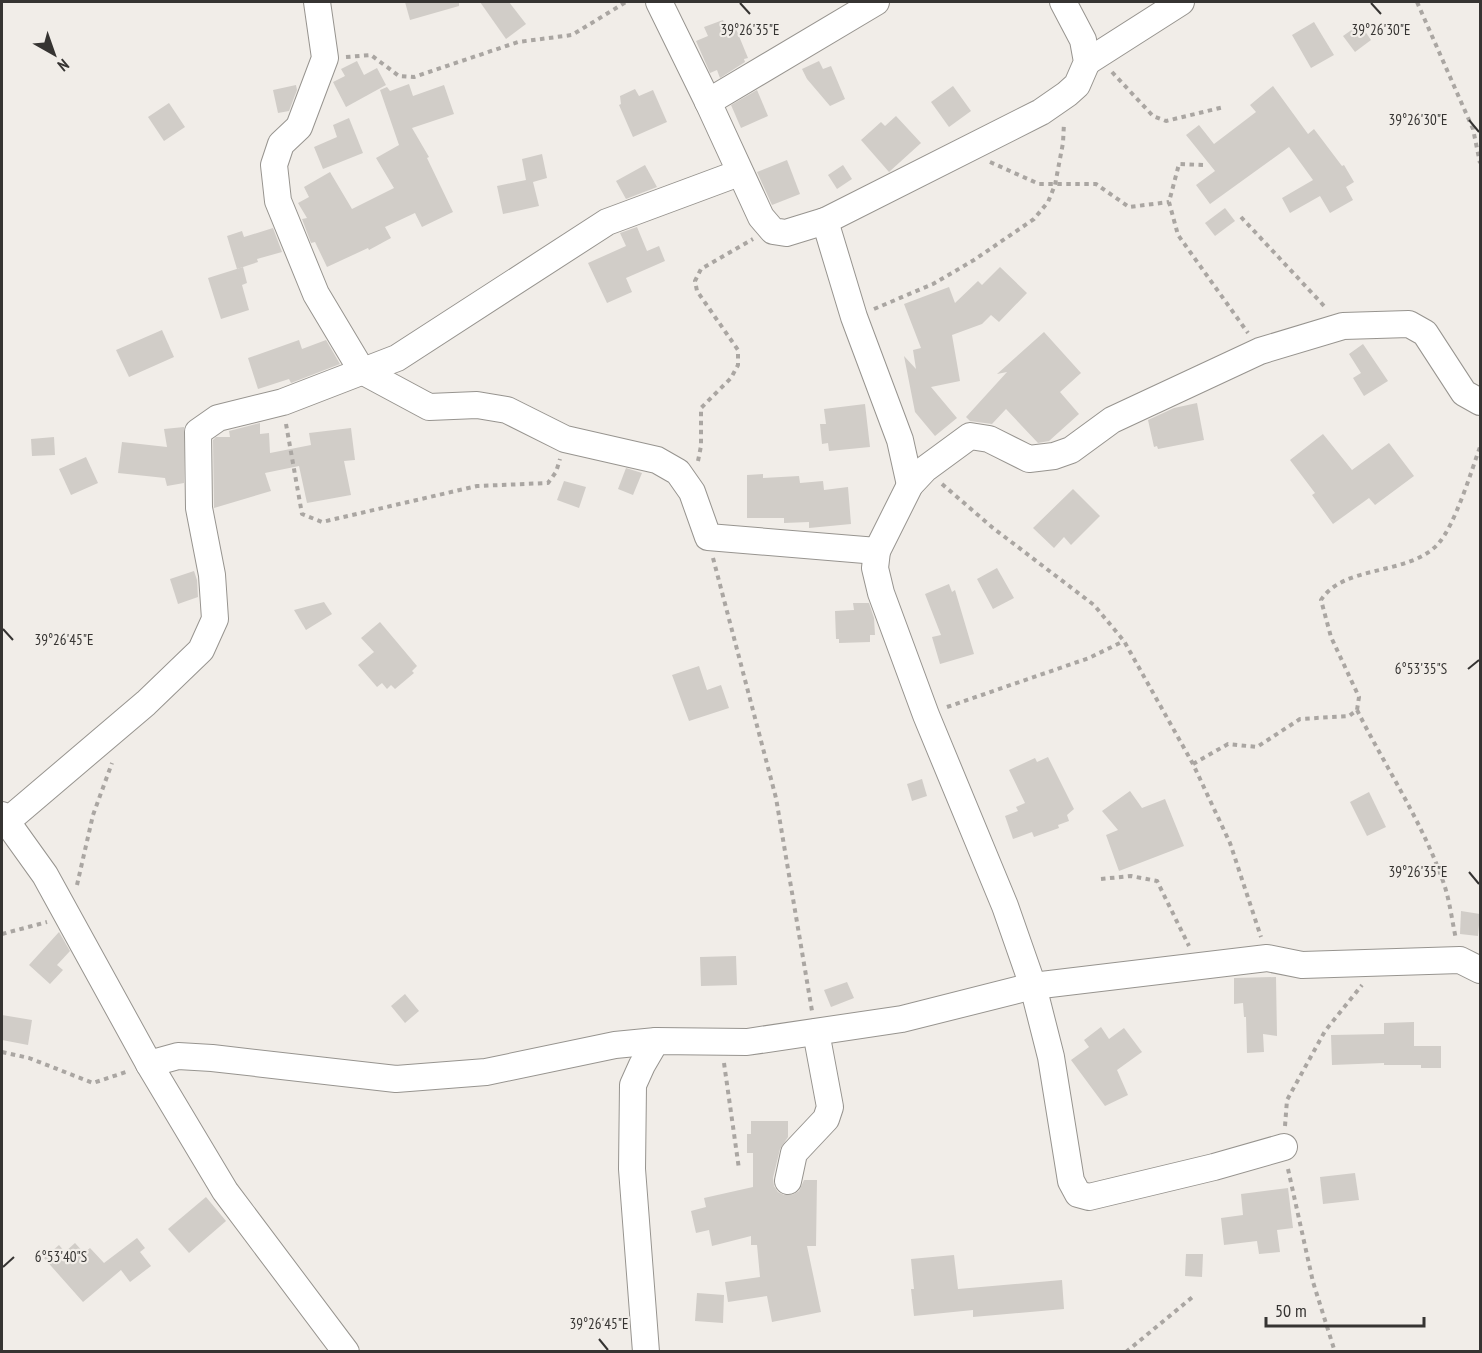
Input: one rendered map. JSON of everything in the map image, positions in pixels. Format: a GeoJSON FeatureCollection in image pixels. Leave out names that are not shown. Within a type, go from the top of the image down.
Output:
{"type":"FeatureCollection","features":[{"type":"Feature","properties":{"kind":"street"},"geometry":{"type":"LineString","coordinates":[[317,2],[325,58],[299,127],[280,144],[274,165],[278,201],[316,294],[362,371],[429,407],[477,405],[507,410],[565,439],[657,460],[678,472],[692,492],[708,537],[877,551]]}},
{"type":"Feature","properties":{"kind":"street"},"geometry":{"type":"LineString","coordinates":[[659,2],[761,217],[773,231],[786,233],[825,221],[1041,112],[1077,85],[1092,59],[1181,2]]}},
{"type":"Feature","properties":{"kind":"street"},"geometry":{"type":"LineString","coordinates":[[708,102],[876,2]]}},
{"type":"Feature","properties":{"kind":"street"},"geometry":{"type":"LineString","coordinates":[[1063,2],[1092,59]]}},
{"type":"Feature","properties":{"kind":"street"},"geometry":{"type":"LineString","coordinates":[[346,1352],[225,1191],[149,1064],[45,875],[4,819],[146,703],[201,650],[215,619],[212,575],[199,508],[198,432],[218,418],[284,402],[397,358],[607,222],[739,173]]}},
{"type":"Feature","properties":{"kind":"street"},"geometry":{"type":"LineString","coordinates":[[825,221],[854,317],[900,440],[918,477]]}},
{"type":"Feature","properties":{"kind":"street"},"geometry":{"type":"LineString","coordinates":[[1284,1147],[1214,1167],[1089,1197],[1078,1194],[1071,1181],[1051,1057],[1034,986],[1005,906],[926,715],[881,593],[875,568],[877,551],[918,477],[970,436],[990,439],[1029,459],[1054,456],[1071,450],[1112,420],[1260,351],[1343,326],[1409,324],[1425,333],[1464,393],[1480,402]]}},
{"type":"Feature","properties":{"kind":"street"},"geometry":{"type":"LineString","coordinates":[[149,1064],[178,1056],[212,1058],[396,1079],[486,1072],[615,1045],[657,1041],[747,1042],[902,1019],[1034,986],[1267,958],[1302,965],[1381,961],[1470,965]]}},
{"type":"Feature","properties":{"kind":"street"},"geometry":{"type":"LineString","coordinates":[[788,1181],[794,1152],[826,1119],[830,1107],[816,1032]]}},
{"type":"Feature","properties":{"kind":"street"},"geometry":{"type":"LineString","coordinates":[[646,1352],[632,1169],[633,1085],[657,1041]]}},
{"type":"Feature","properties":{"kind":"path"},"geometry":{"type":"LineString","coordinates":[[325,58],[371,55],[399,76],[414,77],[518,42],[572,35],[626,2]]}},
{"type":"Feature","properties":{"kind":"path"},"geometry":{"type":"LineString","coordinates":[[1418,2],[1473,129],[1480,163]]}},
{"type":"Feature","properties":{"kind":"path"},"geometry":{"type":"LineString","coordinates":[[1092,59],[1153,116],[1166,122],[1224,107]]}},
{"type":"Feature","properties":{"kind":"path"},"geometry":{"type":"LineString","coordinates":[[854,317],[933,284],[974,260],[1034,219],[1048,202],[1055,185],[1063,143],[1066,94]]}},
{"type":"Feature","properties":{"kind":"path"},"geometry":{"type":"LineString","coordinates":[[969,148],[996,166],[1039,184],[1096,184],[1129,207],[1169,201]]}},
{"type":"Feature","properties":{"kind":"path"},"geometry":{"type":"LineString","coordinates":[[1203,165],[1179,164],[1169,201],[1178,235],[1260,351]]}},
{"type":"Feature","properties":{"kind":"path"},"geometry":{"type":"LineString","coordinates":[[1241,217],[1343,326]]}},
{"type":"Feature","properties":{"kind":"path"},"geometry":{"type":"LineString","coordinates":[[692,492],[701,446],[701,408],[731,378],[738,365],[738,350],[697,291],[695,281],[701,269],[752,240],[773,231]]}},
{"type":"Feature","properties":{"kind":"path"},"geometry":{"type":"LineString","coordinates":[[284,402],[302,514],[322,522],[477,486],[548,483],[556,472],[565,439]]}},
{"type":"Feature","properties":{"kind":"path"},"geometry":{"type":"LineString","coordinates":[[1470,965],[1445,886],[1422,830],[1357,710],[1359,697],[1331,637],[1321,600],[1327,592],[1346,581],[1420,559],[1437,545],[1447,533],[1480,447]]}},
{"type":"Feature","properties":{"kind":"path"},"geometry":{"type":"LineString","coordinates":[[918,477],[993,528],[1094,605],[1124,641],[1193,764],[1230,843],[1267,958]]}},
{"type":"Feature","properties":{"kind":"path"},"geometry":{"type":"LineString","coordinates":[[708,537],[776,798],[816,1032]]}},
{"type":"Feature","properties":{"kind":"path"},"geometry":{"type":"LineString","coordinates":[[926,715],[1089,658],[1124,641]]}},
{"type":"Feature","properties":{"kind":"path"},"geometry":{"type":"LineString","coordinates":[[1193,764],[1228,744],[1257,747],[1300,719],[1349,716],[1357,710]]}},
{"type":"Feature","properties":{"kind":"path"},"geometry":{"type":"LineString","coordinates":[[2,934],[69,918],[93,815],[113,761]]}},
{"type":"Feature","properties":{"kind":"path"},"geometry":{"type":"LineString","coordinates":[[1101,879],[1131,876],[1157,881],[1167,897],[1199,966]]}},
{"type":"Feature","properties":{"kind":"path"},"geometry":{"type":"LineString","coordinates":[[1335,1352],[1313,1282],[1284,1147],[1287,1100],[1325,1031],[1381,961]]}},
{"type":"Feature","properties":{"kind":"path"},"geometry":{"type":"LineString","coordinates":[[718,1042],[725,1069],[739,1169]]}},
{"type":"Feature","properties":{"kind":"path"},"geometry":{"type":"LineString","coordinates":[[2,1052],[29,1058],[93,1083],[149,1064]]}},
{"type":"Feature","properties":{"kind":"path"},"geometry":{"type":"LineString","coordinates":[[1126,1352],[1195,1295]]}},
{"type":"Feature","properties":{"kind":"building"},"geometry":{"type":"Polygon","coordinates":[[[405,2],[459,2],[459,6],[410,20],[405,2]]]}},
{"type":"Feature","properties":{"kind":"building"},"geometry":{"type":"Polygon","coordinates":[[[480,2],[509,2],[526,24],[506,39],[480,2]]]}},
{"type":"Feature","properties":{"kind":"building"},"geometry":{"type":"Polygon","coordinates":[[[723,20],[726,28],[734,24],[748,58],[720,78],[717,70],[710,73],[696,41],[708,36],[704,27],[723,20]]]}},
{"type":"Feature","properties":{"kind":"building"},"geometry":{"type":"Polygon","coordinates":[[[1314,22],[1334,55],[1311,68],[1292,35],[1314,22]]]}},
{"type":"Feature","properties":{"kind":"building"},"geometry":{"type":"Polygon","coordinates":[[[1360,24],[1371,40],[1355,52],[1343,36],[1360,24]]]}},
{"type":"Feature","properties":{"kind":"building"},"geometry":{"type":"Polygon","coordinates":[[[357,61],[364,75],[377,68],[386,85],[346,107],[333,82],[345,76],[341,69],[357,61]]]}},
{"type":"Feature","properties":{"kind":"building"},"geometry":{"type":"Polygon","coordinates":[[[819,61],[823,69],[831,66],[845,99],[830,106],[807,79],[802,69],[819,61]]]}},
{"type":"Feature","properties":{"kind":"building"},"geometry":{"type":"Polygon","coordinates":[[[409,84],[413,96],[444,85],[454,114],[412,128],[429,157],[427,158],[453,212],[422,227],[415,213],[385,227],[391,238],[369,250],[368,248],[327,267],[315,242],[311,243],[302,219],[307,218],[298,203],[309,197],[304,187],[330,172],[352,209],[394,188],[376,158],[399,145],[380,90],[387,87],[390,91],[409,84]]]}},
{"type":"Feature","properties":{"kind":"building"},"geometry":{"type":"Polygon","coordinates":[[[296,85],[297,90],[289,111],[278,113],[273,90],[296,85]]]}},
{"type":"Feature","properties":{"kind":"building"},"geometry":{"type":"Polygon","coordinates":[[[953,86],[971,111],[949,127],[931,102],[953,86]]]}},
{"type":"Feature","properties":{"kind":"building"},"geometry":{"type":"Polygon","coordinates":[[[1273,86],[1308,134],[1314,129],[1342,166],[1344,165],[1354,182],[1346,187],[1353,200],[1330,213],[1320,196],[1290,213],[1282,198],[1313,180],[1289,147],[1210,204],[1196,185],[1215,171],[1186,135],[1199,125],[1214,144],[1256,112],[1250,105],[1273,86]]]}},
{"type":"Feature","properties":{"kind":"building"},"geometry":{"type":"Polygon","coordinates":[[[635,89],[639,96],[653,90],[667,122],[633,137],[619,105],[621,104],[620,96],[635,89]]]}},
{"type":"Feature","properties":{"kind":"building"},"geometry":{"type":"Polygon","coordinates":[[[757,90],[768,116],[741,128],[731,105],[757,90]]]}},
{"type":"Feature","properties":{"kind":"building"},"geometry":{"type":"Polygon","coordinates":[[[169,103],[185,127],[164,141],[148,117],[169,103]]]}},
{"type":"Feature","properties":{"kind":"building"},"geometry":{"type":"Polygon","coordinates":[[[896,116],[921,143],[889,172],[861,140],[881,122],[885,126],[896,116]]]}},
{"type":"Feature","properties":{"kind":"building"},"geometry":{"type":"Polygon","coordinates":[[[349,118],[363,153],[323,169],[314,147],[337,137],[333,125],[349,118]]]}},
{"type":"Feature","properties":{"kind":"building"},"geometry":{"type":"Polygon","coordinates":[[[542,154],[547,178],[533,182],[539,206],[503,214],[497,186],[526,180],[522,159],[542,154]]]}},
{"type":"Feature","properties":{"kind":"building"},"geometry":{"type":"Polygon","coordinates":[[[787,160],[800,194],[772,205],[757,172],[787,160]]]}},
{"type":"Feature","properties":{"kind":"building"},"geometry":{"type":"Polygon","coordinates":[[[645,165],[657,187],[626,199],[616,181],[645,165]]]}},
{"type":"Feature","properties":{"kind":"building"},"geometry":{"type":"Polygon","coordinates":[[[843,165],[852,179],[837,189],[828,175],[843,165]]]}},
{"type":"Feature","properties":{"kind":"building"},"geometry":{"type":"Polygon","coordinates":[[[1225,208],[1235,221],[1215,236],[1205,223],[1225,208]]]}},
{"type":"Feature","properties":{"kind":"building"},"geometry":{"type":"Polygon","coordinates":[[[637,227],[647,251],[659,246],[665,261],[626,278],[632,292],[607,303],[588,263],[626,246],[620,233],[637,227]]]}},
{"type":"Feature","properties":{"kind":"building"},"geometry":{"type":"Polygon","coordinates":[[[273,228],[282,252],[257,259],[258,262],[237,269],[227,236],[242,231],[244,237],[273,228]]]}},
{"type":"Feature","properties":{"kind":"building"},"geometry":{"type":"Polygon","coordinates":[[[243,267],[247,283],[242,285],[249,310],[221,319],[208,278],[243,267]]]}},
{"type":"Feature","properties":{"kind":"building"},"geometry":{"type":"Polygon","coordinates":[[[1000,267],[1027,293],[999,322],[991,315],[982,324],[952,335],[960,381],[931,387],[957,418],[935,436],[915,412],[904,356],[916,369],[913,350],[921,348],[904,304],[949,287],[955,303],[978,281],[982,285],[1000,267]]]}},
{"type":"Feature","properties":{"kind":"building"},"geometry":{"type":"Polygon","coordinates":[[[162,330],[174,357],[129,377],[116,350],[162,330]]]}},
{"type":"Feature","properties":{"kind":"building"},"geometry":{"type":"Polygon","coordinates":[[[1044,332],[1081,373],[1060,392],[1079,414],[1049,441],[1038,443],[1006,409],[992,424],[970,421],[966,417],[1007,372],[997,374],[1044,332]]]}},
{"type":"Feature","properties":{"kind":"building"},"geometry":{"type":"Polygon","coordinates":[[[299,340],[302,349],[326,340],[340,364],[291,383],[289,379],[258,389],[248,358],[299,340]]]}},
{"type":"Feature","properties":{"kind":"building"},"geometry":{"type":"Polygon","coordinates":[[[1363,344],[1388,381],[1364,396],[1353,378],[1361,373],[1349,354],[1363,344]]]}},
{"type":"Feature","properties":{"kind":"building"},"geometry":{"type":"Polygon","coordinates":[[[1197,403],[1204,440],[1158,449],[1157,446],[1154,447],[1148,420],[1174,408],[1197,403]]]}},
{"type":"Feature","properties":{"kind":"building"},"geometry":{"type":"Polygon","coordinates":[[[865,404],[870,447],[829,451],[828,443],[822,444],[820,424],[826,424],[824,409],[865,404]]]}},
{"type":"Feature","properties":{"kind":"building"},"geometry":{"type":"Polygon","coordinates":[[[260,423],[260,434],[269,433],[270,453],[311,445],[309,433],[351,428],[355,460],[344,461],[351,495],[307,503],[299,466],[265,473],[271,491],[214,508],[213,440],[216,437],[230,437],[229,431],[260,423]]]}},
{"type":"Feature","properties":{"kind":"building"},"geometry":{"type":"Polygon","coordinates":[[[184,427],[184,483],[167,486],[165,478],[118,473],[122,442],[167,447],[164,429],[184,427]]]}},
{"type":"Feature","properties":{"kind":"building"},"geometry":{"type":"Polygon","coordinates":[[[1323,434],[1352,470],[1389,443],[1414,476],[1375,505],[1369,498],[1333,524],[1312,495],[1315,493],[1290,460],[1323,434]]]}},
{"type":"Feature","properties":{"kind":"building"},"geometry":{"type":"Polygon","coordinates":[[[54,437],[55,455],[32,456],[31,439],[54,437]]]}},
{"type":"Feature","properties":{"kind":"building"},"geometry":{"type":"Polygon","coordinates":[[[86,457],[98,483],[71,495],[59,469],[86,457]]]}},
{"type":"Feature","properties":{"kind":"building"},"geometry":{"type":"Polygon","coordinates":[[[626,468],[642,473],[633,495],[618,489],[626,468]]]}},
{"type":"Feature","properties":{"kind":"building"},"geometry":{"type":"Polygon","coordinates":[[[763,474],[763,478],[799,476],[800,483],[823,481],[824,490],[848,487],[851,524],[809,528],[809,522],[784,523],[784,518],[747,518],[747,475],[763,474]]]}},
{"type":"Feature","properties":{"kind":"building"},"geometry":{"type":"Polygon","coordinates":[[[564,481],[586,487],[579,508],[557,500],[564,481]]]}},
{"type":"Feature","properties":{"kind":"building"},"geometry":{"type":"Polygon","coordinates":[[[1073,489],[1100,516],[1071,545],[1064,537],[1054,548],[1033,528],[1073,489]]]}},
{"type":"Feature","properties":{"kind":"building"},"geometry":{"type":"Polygon","coordinates":[[[997,568],[1014,598],[993,609],[977,579],[997,568]]]}},
{"type":"Feature","properties":{"kind":"building"},"geometry":{"type":"Polygon","coordinates":[[[194,571],[198,597],[178,604],[170,579],[194,571]]]}},
{"type":"Feature","properties":{"kind":"building"},"geometry":{"type":"Polygon","coordinates":[[[949,584],[952,592],[955,590],[974,654],[940,664],[932,637],[941,635],[925,594],[949,584]]]}},
{"type":"Feature","properties":{"kind":"building"},"geometry":{"type":"Polygon","coordinates":[[[324,602],[332,614],[306,630],[294,610],[324,602]]]}},
{"type":"Feature","properties":{"kind":"building"},"geometry":{"type":"Polygon","coordinates":[[[853,603],[869,603],[874,618],[875,635],[870,635],[870,642],[839,643],[839,639],[836,639],[835,611],[854,610],[853,603]]]}},
{"type":"Feature","properties":{"kind":"building"},"geometry":{"type":"Polygon","coordinates":[[[380,622],[417,666],[412,671],[414,673],[395,689],[391,685],[387,689],[382,683],[377,687],[358,665],[374,652],[361,638],[380,622]]]}},
{"type":"Feature","properties":{"kind":"building"},"geometry":{"type":"Polygon","coordinates":[[[699,666],[707,690],[721,685],[729,708],[689,721],[672,675],[699,666]]]}},
{"type":"Feature","properties":{"kind":"building"},"geometry":{"type":"Polygon","coordinates":[[[1048,757],[1074,809],[1067,815],[1069,821],[1058,825],[1059,828],[1034,837],[1032,832],[1013,839],[1005,816],[1018,811],[1016,807],[1025,803],[1009,770],[1035,758],[1037,762],[1048,757]]]}},
{"type":"Feature","properties":{"kind":"building"},"geometry":{"type":"Polygon","coordinates":[[[922,779],[927,796],[912,801],[907,784],[922,779]]]}},
{"type":"Feature","properties":{"kind":"building"},"geometry":{"type":"Polygon","coordinates":[[[1130,791],[1142,808],[1165,799],[1184,846],[1119,871],[1106,835],[1118,830],[1102,811],[1130,791]]]}},
{"type":"Feature","properties":{"kind":"building"},"geometry":{"type":"Polygon","coordinates":[[[1369,792],[1386,827],[1367,836],[1350,802],[1369,792]]]}},
{"type":"Feature","properties":{"kind":"building"},"geometry":{"type":"Polygon","coordinates":[[[1461,911],[1480,914],[1478,936],[1460,934],[1461,911]]]}},
{"type":"Feature","properties":{"kind":"building"},"geometry":{"type":"Polygon","coordinates":[[[59,932],[70,951],[57,965],[63,970],[50,984],[29,965],[59,932]]]}},
{"type":"Feature","properties":{"kind":"building"},"geometry":{"type":"Polygon","coordinates":[[[736,956],[737,985],[701,986],[700,957],[736,956]]]}},
{"type":"Feature","properties":{"kind":"building"},"geometry":{"type":"Polygon","coordinates":[[[1276,977],[1277,1036],[1263,1034],[1264,1052],[1247,1053],[1246,1017],[1244,1017],[1243,1003],[1234,1004],[1234,978],[1276,977]]]}},
{"type":"Feature","properties":{"kind":"building"},"geometry":{"type":"Polygon","coordinates":[[[847,982],[854,998],[831,1007],[824,990],[847,982]]]}},
{"type":"Feature","properties":{"kind":"building"},"geometry":{"type":"Polygon","coordinates":[[[405,994],[419,1011],[405,1023],[391,1006],[405,994]]]}},
{"type":"Feature","properties":{"kind":"building"},"geometry":{"type":"Polygon","coordinates":[[[2,1015],[32,1020],[28,1045],[2,1040],[2,1015]]]}},
{"type":"Feature","properties":{"kind":"building"},"geometry":{"type":"Polygon","coordinates":[[[1414,1022],[1414,1046],[1441,1046],[1441,1068],[1421,1068],[1421,1065],[1384,1065],[1384,1063],[1332,1065],[1331,1035],[1384,1034],[1384,1023],[1414,1022]]]}},
{"type":"Feature","properties":{"kind":"building"},"geometry":{"type":"Polygon","coordinates":[[[1101,1027],[1109,1039],[1124,1028],[1142,1052],[1117,1070],[1128,1095],[1105,1106],[1071,1060],[1089,1047],[1084,1040],[1101,1027]]]}},
{"type":"Feature","properties":{"kind":"building"},"geometry":{"type":"Polygon","coordinates":[[[751,1121],[788,1121],[788,1137],[780,1149],[773,1178],[778,1192],[792,1195],[799,1191],[804,1180],[817,1180],[816,1246],[807,1246],[821,1312],[772,1322],[767,1296],[728,1302],[725,1282],[760,1277],[757,1245],[751,1245],[751,1236],[712,1246],[709,1230],[696,1233],[691,1211],[706,1207],[704,1198],[753,1187],[753,1153],[747,1153],[747,1134],[751,1134],[751,1121]]]}},
{"type":"Feature","properties":{"kind":"building"},"geometry":{"type":"Polygon","coordinates":[[[1355,1173],[1359,1200],[1323,1204],[1320,1177],[1355,1173]]]}},
{"type":"Feature","properties":{"kind":"building"},"geometry":{"type":"Polygon","coordinates":[[[1288,1188],[1293,1228],[1277,1230],[1280,1252],[1259,1254],[1257,1241],[1224,1245],[1221,1218],[1243,1215],[1241,1194],[1288,1188]]]}},
{"type":"Feature","properties":{"kind":"building"},"geometry":{"type":"Polygon","coordinates":[[[206,1197],[226,1221],[189,1253],[168,1229],[206,1197]]]}},
{"type":"Feature","properties":{"kind":"building"},"geometry":{"type":"Polygon","coordinates":[[[137,1238],[145,1248],[140,1252],[151,1266],[130,1282],[121,1270],[83,1302],[44,1258],[59,1245],[65,1252],[75,1243],[84,1253],[90,1248],[104,1263],[137,1238]]]}},
{"type":"Feature","properties":{"kind":"building"},"geometry":{"type":"Polygon","coordinates":[[[1186,1254],[1203,1254],[1202,1277],[1185,1276],[1186,1254]]]}},
{"type":"Feature","properties":{"kind":"building"},"geometry":{"type":"Polygon","coordinates":[[[954,1255],[958,1289],[1062,1280],[1064,1309],[973,1317],[973,1310],[914,1316],[911,1259],[954,1255]]]}},
{"type":"Feature","properties":{"kind":"building"},"geometry":{"type":"Polygon","coordinates":[[[697,1293],[724,1295],[723,1323],[695,1321],[697,1293]]]}}]}
